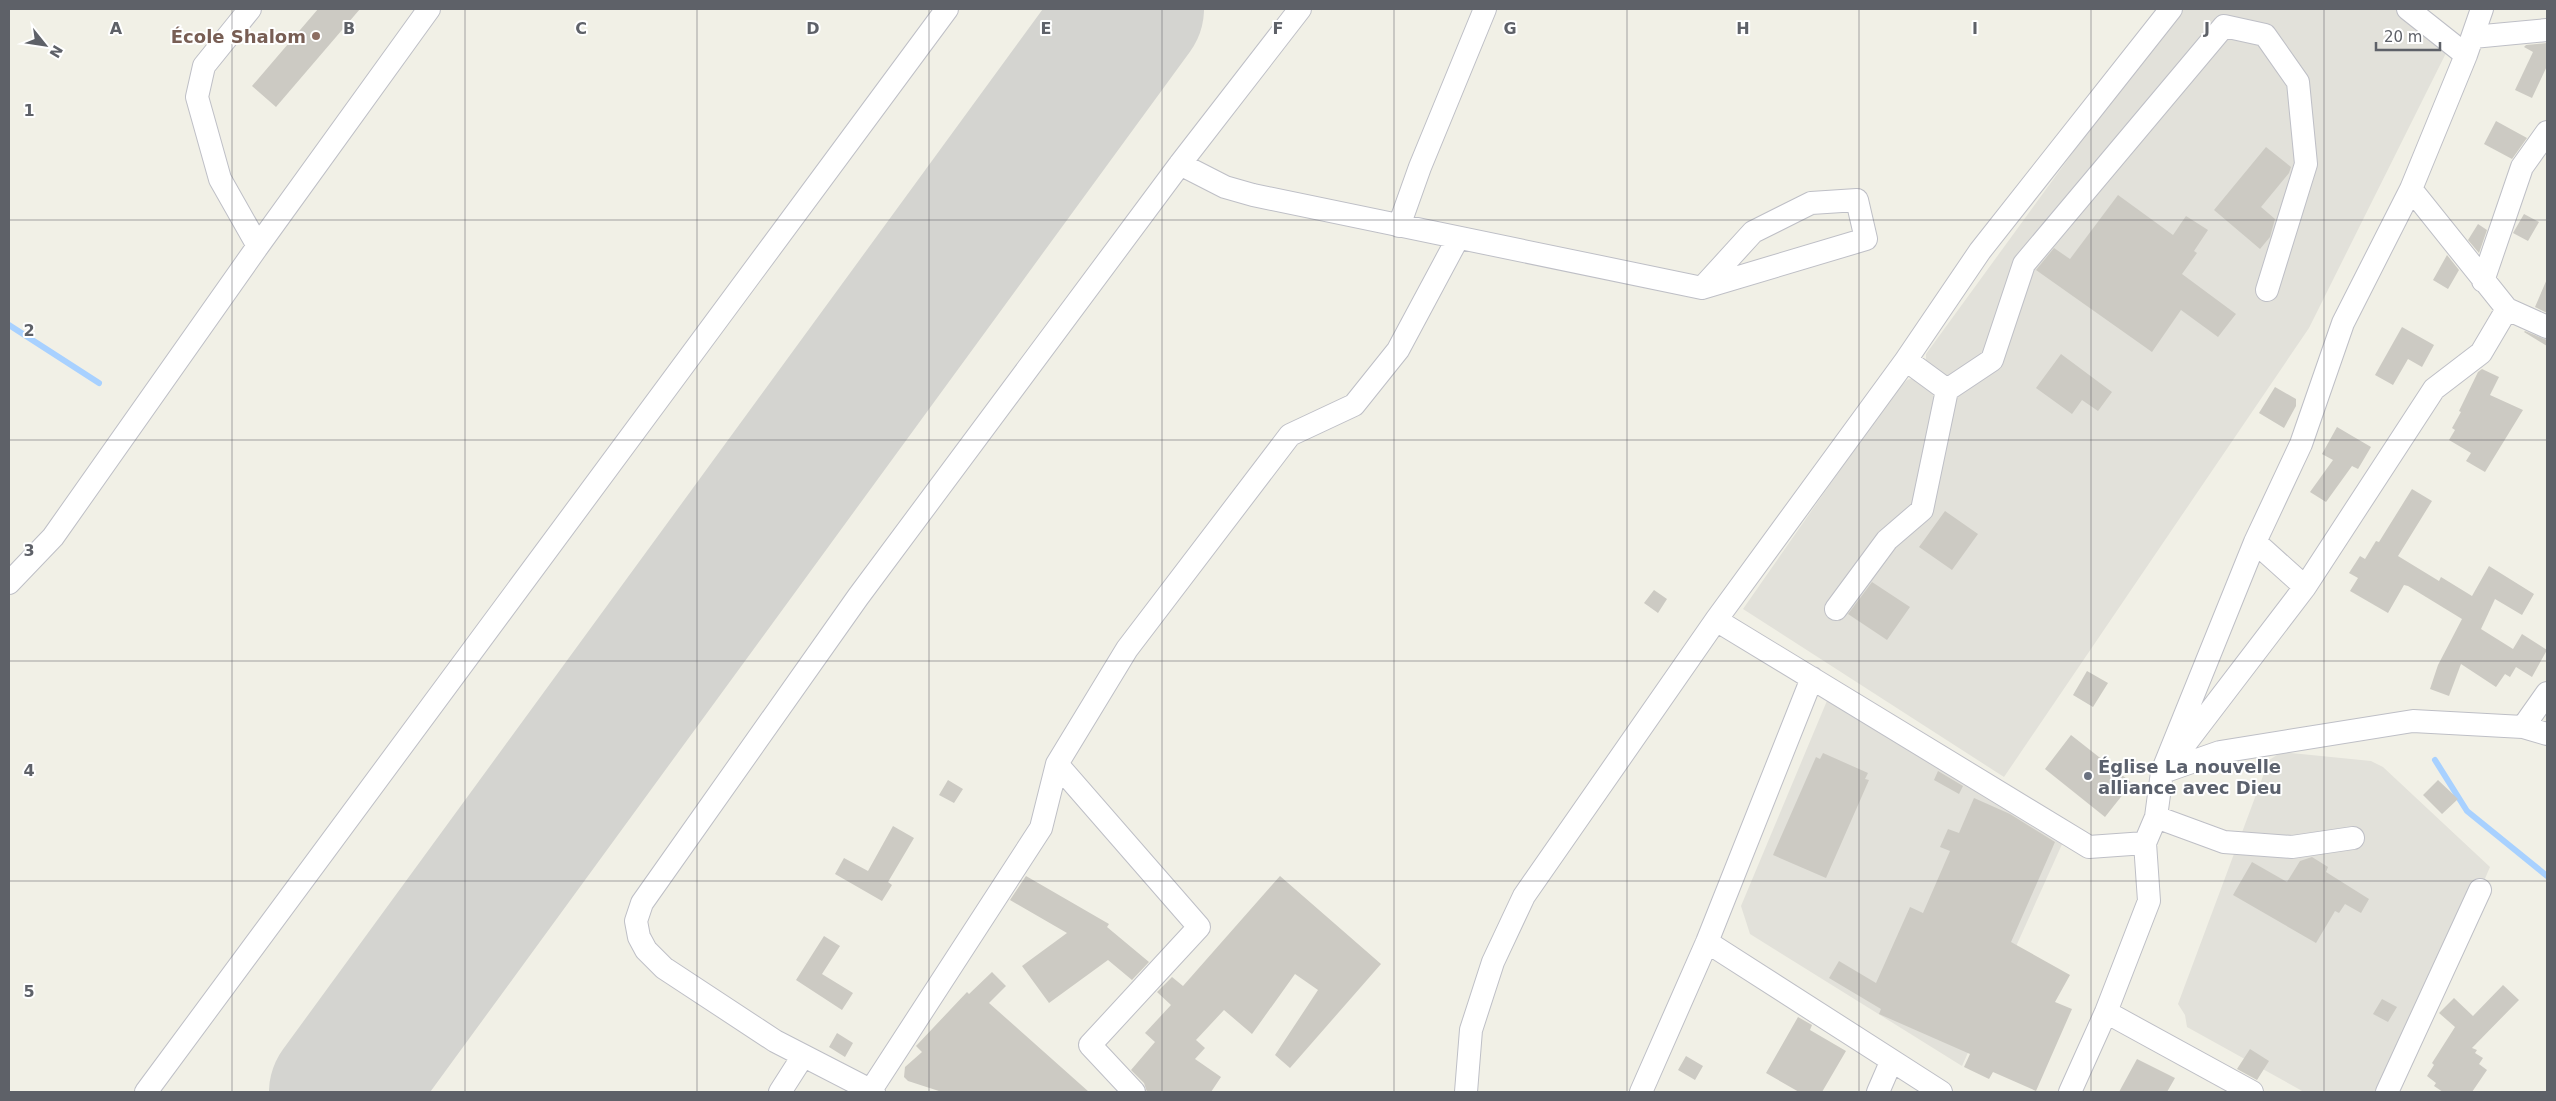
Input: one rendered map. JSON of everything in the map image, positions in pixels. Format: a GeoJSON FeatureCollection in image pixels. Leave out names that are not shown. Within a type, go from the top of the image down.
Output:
{"type":"FeatureCollection","features":[{"type":"Feature","properties":{"kind":"street"},"geometry":{"type":"LineString","coordinates":[[250,9],[204,66],[197,97],[220,179],[258,246]]}},
{"type":"Feature","properties":{"kind":"street"},"geometry":{"type":"LineString","coordinates":[[9,582],[54,537],[258,246],[429,9]]}},
{"type":"Feature","properties":{"kind":"street"},"geometry":{"type":"LineString","coordinates":[[146,1092],[947,9]]}},
{"type":"Feature","properties":{"kind":"street"},"geometry":{"type":"LineString","coordinates":[[1300,9],[1180,164],[858,597],[642,903],[636,921],[639,936],[646,950],[664,968],[775,1041],[872,1091],[1041,828],[1057,764],[1127,649],[1290,435],[1354,405],[1398,350],[1458,238]]}},
{"type":"Feature","properties":{"kind":"street"},"geometry":{"type":"LineString","coordinates":[[1398,226],[1484,9]]}},
{"type":"Feature","properties":{"kind":"street"},"geometry":{"type":"LineString","coordinates":[[1466,1092],[1471,1030],[1493,962],[1524,896],[1716,620],[1906,360],[1980,251],[2171,9]]}},
{"type":"Feature","properties":{"kind":"street"},"geometry":{"type":"LineString","coordinates":[[2408,9],[2470,46],[2547,30]]}},
{"type":"Feature","properties":{"kind":"street"},"geometry":{"type":"LineString","coordinates":[[2070,1092],[2106,1012],[2149,901],[2145,843],[2156,816],[2162,772],[2255,542],[2301,444],[2343,323],[2411,189],[2470,46],[2482,9]]}},
{"type":"Feature","properties":{"kind":"street"},"geometry":{"type":"LineString","coordinates":[[1836,609],[1887,540],[1922,510],[1947,390],[1992,360],[2024,264],[2224,26],[2265,35],[2298,82],[2306,164],[2266,290]]}},
{"type":"Feature","properties":{"kind":"street"},"geometry":{"type":"LineString","coordinates":[[2483,281],[2522,167],[2547,132]]}},
{"type":"Feature","properties":{"kind":"street"},"geometry":{"type":"LineString","coordinates":[[1180,164],[1225,187],[1254,195],[1702,288],[1866,239],[1857,200],[1811,203],[1753,232],[1702,288]]}},
{"type":"Feature","properties":{"kind":"street"},"geometry":{"type":"LineString","coordinates":[[2411,189],[2507,309],[2547,327]]}},
{"type":"Feature","properties":{"kind":"street"},"geometry":{"type":"LineString","coordinates":[[2162,772],[2203,723],[2305,588],[2434,388],[2481,353],[2507,309]]}},
{"type":"Feature","properties":{"kind":"street"},"geometry":{"type":"LineString","coordinates":[[1906,360],[1947,390]]}},
{"type":"Feature","properties":{"kind":"street"},"geometry":{"type":"LineString","coordinates":[[2255,542],[2305,588]]}},
{"type":"Feature","properties":{"kind":"street"},"geometry":{"type":"LineString","coordinates":[[1716,620],[2089,846],[2145,843]]}},
{"type":"Feature","properties":{"kind":"street"},"geometry":{"type":"LineString","coordinates":[[1640,1092],[1707,942],[1812,678]]}},
{"type":"Feature","properties":{"kind":"street"},"geometry":{"type":"LineString","coordinates":[[2523,727],[2547,693]]}},
{"type":"Feature","properties":{"kind":"street"},"geometry":{"type":"LineString","coordinates":[[2162,772],[2220,752],[2413,721],[2523,727],[2547,734]]}},
{"type":"Feature","properties":{"kind":"street"},"geometry":{"type":"LineString","coordinates":[[1057,764],[1199,927],[1090,1045],[1134,1092]]}},
{"type":"Feature","properties":{"kind":"street"},"geometry":{"type":"LineString","coordinates":[[2156,816],[2224,842],[2292,847],[2353,838]]}},
{"type":"Feature","properties":{"kind":"street"},"geometry":{"type":"LineString","coordinates":[[2387,1092],[2480,890]]}},
{"type":"Feature","properties":{"kind":"street"},"geometry":{"type":"LineString","coordinates":[[1707,942],[1891,1062],[1941,1092]]}},
{"type":"Feature","properties":{"kind":"street"},"geometry":{"type":"LineString","coordinates":[[2106,1012],[2252,1092]]}},
{"type":"Feature","properties":{"kind":"street"},"geometry":{"type":"LineString","coordinates":[[780,1092],[803,1056]]}},
{"type":"Feature","properties":{"kind":"street"},"geometry":{"type":"LineString","coordinates":[[1878,1092],[1891,1062]]}},
{"type":"Feature","properties":{"kind":"shaded area"},"geometry":{"type":"Polygon","coordinates":[[[2181,9],[2397,9],[2448,49],[2309,328],[2004,777],[1743,609],[1893,394],[1907,380],[1926,374],[1926,354],[2157,37],[2181,9]]]}},
{"type":"Feature","properties":{"kind":"shaded area"},"geometry":{"type":"Polygon","coordinates":[[[1829,696],[2068,831],[1962,1066],[1750,934],[1741,906],[1829,696]]]}},
{"type":"Feature","properties":{"kind":"shaded area"},"geometry":{"type":"Polygon","coordinates":[[[2282,752],[2371,761],[2383,767],[2490,867],[2392,1092],[2304,1092],[2187,1027],[2185,1015],[2178,1004],[2269,760],[2282,752]]]}},
{"type":"Feature","properties":{"kind":"building"},"geometry":{"type":"Polygon","coordinates":[[[318,9],[360,9],[276,107],[252,86],[318,9]]]}},
{"type":"Feature","properties":{"kind":"building"},"geometry":{"type":"Polygon","coordinates":[[[2547,43],[2547,66],[2532,98],[2515,90],[2533,52],[2524,47],[2526,45],[2547,43]]]}},
{"type":"Feature","properties":{"kind":"building"},"geometry":{"type":"Polygon","coordinates":[[[2496,121],[2527,138],[2512,159],[2484,144],[2496,121]]]}},
{"type":"Feature","properties":{"kind":"building"},"geometry":{"type":"Polygon","coordinates":[[[2266,147],[2291,167],[2289,173],[2261,207],[2275,219],[2270,237],[2260,249],[2214,210],[2266,147]]]}},
{"type":"Feature","properties":{"kind":"building"},"geometry":{"type":"Polygon","coordinates":[[[2118,195],[2173,235],[2186,216],[2208,230],[2194,251],[2197,253],[2182,274],[2236,314],[2218,337],[2181,310],[2152,352],[2036,270],[2054,248],[2070,259],[2118,195]]]}},
{"type":"Feature","properties":{"kind":"building"},"geometry":{"type":"Polygon","coordinates":[[[2524,214],[2539,222],[2528,241],[2513,233],[2524,214]]]}},
{"type":"Feature","properties":{"kind":"building"},"geometry":{"type":"Polygon","coordinates":[[[2478,224],[2487,230],[2479,253],[2468,240],[2478,224]]]}},
{"type":"Feature","properties":{"kind":"building"},"geometry":{"type":"Polygon","coordinates":[[[2447,255],[2459,270],[2448,289],[2433,280],[2447,255]]]}},
{"type":"Feature","properties":{"kind":"building"},"geometry":{"type":"Polygon","coordinates":[[[2547,279],[2547,313],[2535,307],[2547,279]]]}},
{"type":"Feature","properties":{"kind":"building"},"geometry":{"type":"Polygon","coordinates":[[[2402,327],[2434,345],[2422,367],[2408,359],[2393,385],[2375,375],[2402,327]]]}},
{"type":"Feature","properties":{"kind":"building"},"geometry":{"type":"Polygon","coordinates":[[[2524,332],[2547,340],[2547,346],[2524,332]]]}},
{"type":"Feature","properties":{"kind":"building"},"geometry":{"type":"Polygon","coordinates":[[[2061,354],[2112,392],[2098,411],[2082,400],[2072,414],[2036,388],[2061,354]]]}},
{"type":"Feature","properties":{"kind":"building"},"geometry":{"type":"Polygon","coordinates":[[[2482,369],[2499,377],[2490,395],[2523,410],[2485,472],[2466,461],[2471,453],[2449,440],[2455,430],[2452,428],[2461,412],[2459,411],[2478,372],[2482,369]]]}},
{"type":"Feature","properties":{"kind":"building"},"geometry":{"type":"Polygon","coordinates":[[[2275,387],[2296,399],[2296,406],[2284,428],[2259,413],[2275,387]]]}},
{"type":"Feature","properties":{"kind":"building"},"geometry":{"type":"Polygon","coordinates":[[[2337,427],[2371,447],[2358,469],[2352,466],[2326,502],[2310,492],[2333,460],[2322,454],[2337,427]]]}},
{"type":"Feature","properties":{"kind":"building"},"geometry":{"type":"Polygon","coordinates":[[[2412,489],[2432,501],[2398,556],[2439,581],[2441,577],[2472,596],[2489,566],[2534,594],[2522,615],[2495,599],[2481,629],[2513,649],[2522,634],[2547,650],[2532,677],[2516,667],[2510,677],[2505,674],[2496,687],[2461,664],[2449,696],[2430,689],[2438,665],[2462,619],[2404,585],[2388,613],[2350,591],[2358,578],[2349,573],[2360,556],[2365,559],[2376,541],[2379,542],[2412,489]]]}},
{"type":"Feature","properties":{"kind":"building"},"geometry":{"type":"Polygon","coordinates":[[[1945,511],[1978,534],[1952,570],[1919,547],[1945,511]]]}},
{"type":"Feature","properties":{"kind":"building"},"geometry":{"type":"Polygon","coordinates":[[[1872,582],[1910,607],[1887,640],[1848,614],[1872,582]]]}},
{"type":"Feature","properties":{"kind":"building"},"geometry":{"type":"Polygon","coordinates":[[[1654,590],[1667,599],[1658,613],[1644,603],[1654,590]]]}},
{"type":"Feature","properties":{"kind":"building"},"geometry":{"type":"Polygon","coordinates":[[[2087,671],[2108,683],[2093,707],[2073,695],[2087,671]]]}},
{"type":"Feature","properties":{"kind":"building","name":"Église La nouvelle alliance avec Dieu"},"geometry":{"type":"Polygon","coordinates":[[[2071,735],[2132,783],[2105,817],[2045,769],[2071,735]]]}},
{"type":"Feature","properties":{"kind":"building"},"geometry":{"type":"Polygon","coordinates":[[[1823,753],[1868,773],[1865,779],[1869,780],[1826,878],[1773,855],[1816,757],[1820,759],[1823,753]]]}},
{"type":"Feature","properties":{"kind":"building"},"geometry":{"type":"Polygon","coordinates":[[[1938,771],[1963,786],[1959,794],[1934,780],[1938,771]]]}},
{"type":"Feature","properties":{"kind":"building"},"geometry":{"type":"Polygon","coordinates":[[[948,780],[963,789],[954,803],[939,795],[948,780]]]}},
{"type":"Feature","properties":{"kind":"building"},"geometry":{"type":"Polygon","coordinates":[[[2438,780],[2458,799],[2442,814],[2423,795],[2438,780]]]}},
{"type":"Feature","properties":{"kind":"building"},"geometry":{"type":"Polygon","coordinates":[[[1974,798],[2010,814],[2055,842],[2011,942],[2070,975],[2055,1002],[2072,1009],[2036,1091],[1993,1072],[1989,1079],[1964,1067],[1970,1054],[1879,1014],[1881,1009],[1829,978],[1839,961],[1876,983],[1910,907],[1923,913],[1950,851],[1940,847],[1948,829],[1959,833],[1974,798]]]}},
{"type":"Feature","properties":{"kind":"building"},"geometry":{"type":"Polygon","coordinates":[[[893,826],[914,838],[888,882],[892,885],[882,901],[835,874],[844,858],[868,871],[893,826]]]}},
{"type":"Feature","properties":{"kind":"building"},"geometry":{"type":"Polygon","coordinates":[[[2312,857],[2328,867],[2326,872],[2369,899],[2361,913],[2345,904],[2339,913],[2335,911],[2316,943],[2233,895],[2252,862],[2287,882],[2300,861],[2312,857]]]}},
{"type":"Feature","properties":{"kind":"building"},"geometry":{"type":"Polygon","coordinates":[[[1026,876],[1109,924],[1107,927],[1149,962],[1132,980],[1108,960],[1049,1003],[1022,966],[1067,933],[1010,900],[1026,876]]]}},
{"type":"Feature","properties":{"kind":"building"},"geometry":{"type":"Polygon","coordinates":[[[1280,876],[1381,964],[1290,1068],[1275,1055],[1318,990],[1295,974],[1252,1034],[1224,1010],[1196,1040],[1205,1048],[1195,1059],[1221,1077],[1211,1092],[1147,1092],[1144,1083],[1131,1070],[1155,1042],[1145,1033],[1171,1005],[1157,992],[1172,977],[1183,986],[1280,876]]]}},
{"type":"Feature","properties":{"kind":"building"},"geometry":{"type":"Polygon","coordinates":[[[824,936],[840,946],[822,974],[853,993],[842,1010],[796,980],[824,936]]]}},
{"type":"Feature","properties":{"kind":"building"},"geometry":{"type":"Polygon","coordinates":[[[992,972],[1006,986],[989,1003],[1089,1092],[942,1092],[908,1081],[904,1077],[905,1067],[922,1052],[916,1046],[967,992],[969,994],[992,972]]]}},
{"type":"Feature","properties":{"kind":"building"},"geometry":{"type":"Polygon","coordinates":[[[2503,985],[2519,1000],[2472,1048],[2477,1050],[2475,1053],[2483,1058],[2479,1064],[2487,1070],[2472,1092],[2443,1092],[2434,1086],[2436,1083],[2427,1076],[2434,1065],[2432,1063],[2455,1027],[2439,1013],[2454,998],[2473,1016],[2503,985]]]}},
{"type":"Feature","properties":{"kind":"building"},"geometry":{"type":"Polygon","coordinates":[[[2382,999],[2397,1007],[2388,1022],[2373,1014],[2382,999]]]}},
{"type":"Feature","properties":{"kind":"building"},"geometry":{"type":"Polygon","coordinates":[[[1798,1017],[1812,1025],[1810,1030],[1846,1051],[1822,1092],[1799,1092],[1766,1073],[1798,1017]]]}},
{"type":"Feature","properties":{"kind":"building"},"geometry":{"type":"Polygon","coordinates":[[[837,1033],[853,1043],[845,1057],[829,1047],[837,1033]]]}},
{"type":"Feature","properties":{"kind":"building"},"geometry":{"type":"Polygon","coordinates":[[[2250,1049],[2269,1061],[2257,1080],[2237,1069],[2250,1049]]]}},
{"type":"Feature","properties":{"kind":"building"},"geometry":{"type":"Polygon","coordinates":[[[1686,1056],[1703,1066],[1695,1080],[1678,1070],[1686,1056]]]}},
{"type":"Feature","properties":{"kind":"building"},"geometry":{"type":"Polygon","coordinates":[[[2137,1059],[2175,1078],[2167,1092],[2119,1092],[2137,1059]]]}},
{"type":"Feature","properties":{"kind":"waterway"},"geometry":{"type":"LineString","coordinates":[[9,325],[99,383]]}},
{"type":"Feature","properties":{"kind":"waterway"},"geometry":{"type":"LineString","coordinates":[[2435,760],[2467,811],[2547,876]]}},
{"type":"Feature","properties":{"kind":"runway"},"geometry":{"type":"LineString","coordinates":[[341,1092],[1132,9]]}},
{"type":"Feature","properties":{"kind":"place","name":"École Shalom"},"geometry":{"type":"Point","coordinates":[316,36]}},
{"type":"Feature","properties":{"kind":"place","name":"Église La nouvelle alliance avec Dieu"},"geometry":{"type":"Point","coordinates":[2088,776]}}]}
